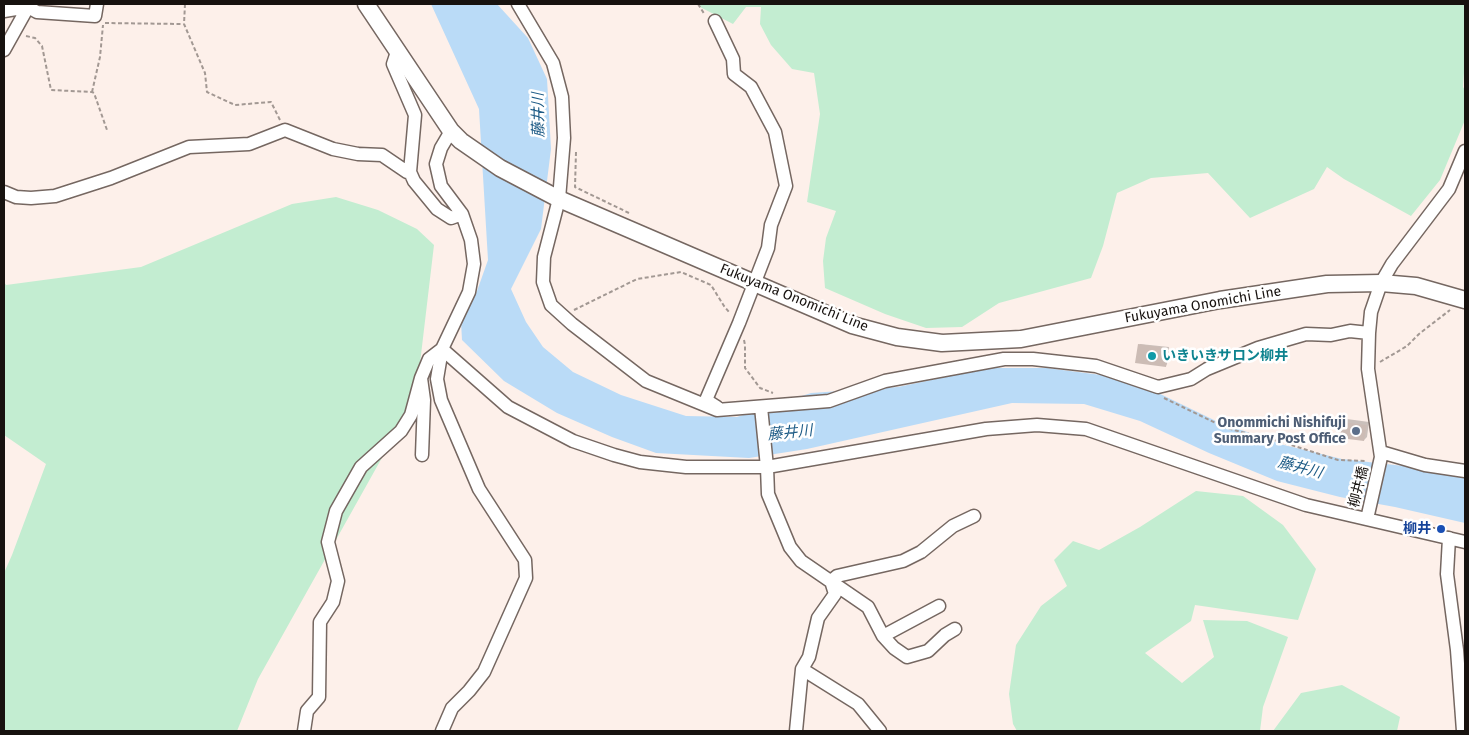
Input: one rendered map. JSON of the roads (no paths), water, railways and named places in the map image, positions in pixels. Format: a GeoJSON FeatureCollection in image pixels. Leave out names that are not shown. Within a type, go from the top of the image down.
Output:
{"type":"FeatureCollection","features":[{"type":"Feature","properties":{"kind":"main road","name":"Fukuyama Onomichi Line"},"geometry":{"type":"LineString","coordinates":[[366,4],[456,136],[500,168],[555,197],[852,325],[897,337],[942,343],[1021,339],[1220,300],[1327,284],[1382,283],[1416,286],[1464,300]]}},
{"type":"Feature","properties":{"kind":"street"},"geometry":{"type":"LineString","coordinates":[[29,5],[37,12],[95,16],[96,4]]}},
{"type":"Feature","properties":{"kind":"street"},"geometry":{"type":"LineString","coordinates":[[518,4],[553,63],[562,97],[564,138],[544,257],[542,282],[551,305],[572,324],[646,381],[717,410],[829,402],[885,381],[1004,359],[1033,359],[1096,366],[1158,387],[1191,378],[1207,369],[1258,348],[1306,334],[1331,335],[1350,331],[1369,333]]}},
{"type":"Feature","properties":{"kind":"street"},"geometry":{"type":"LineString","coordinates":[[4,11],[29,5]]}},
{"type":"Feature","properties":{"kind":"street"},"geometry":{"type":"LineString","coordinates":[[4,50],[29,5]]}},
{"type":"Feature","properties":{"kind":"street"},"geometry":{"type":"LineString","coordinates":[[714,21],[733,59],[734,74],[751,87],[775,132],[786,186],[771,225],[768,248],[706,400],[717,406],[717,410]]}},
{"type":"Feature","properties":{"kind":"street"},"geometry":{"type":"LineString","coordinates":[[398,52],[393,64],[415,115],[410,172],[414,181],[437,209],[451,218],[462,214]]}},
{"type":"Feature","properties":{"kind":"street"},"geometry":{"type":"LineString","coordinates":[[4,192],[16,197],[56,196],[111,178],[189,147],[250,144],[285,130],[333,150],[382,155],[410,172]]}},
{"type":"Feature","properties":{"kind":"street"},"geometry":{"type":"LineString","coordinates":[[442,731],[452,708],[484,672],[526,578],[525,560],[478,489],[441,400],[437,379],[442,349],[469,292],[474,264],[471,240],[462,214],[441,186],[436,164],[442,148],[456,136]]}},
{"type":"Feature","properties":{"kind":"street"},"geometry":{"type":"LineString","coordinates":[[1465,151],[1449,189],[1392,264],[1382,283],[1372,312],[1369,333],[1368,369],[1381,457],[1465,471]]}},
{"type":"Feature","properties":{"kind":"street"},"geometry":{"type":"LineString","coordinates":[[1004,359],[1021,339]]}},
{"type":"Feature","properties":{"kind":"street"},"geometry":{"type":"LineString","coordinates":[[304,731],[308,711],[318,698],[320,622],[333,602],[338,581],[328,542],[336,511],[361,467],[401,431],[411,415],[429,359],[442,349]]}},
{"type":"Feature","properties":{"kind":"street"},"geometry":{"type":"LineString","coordinates":[[442,349],[508,406],[573,441],[614,456],[640,462],[686,467],[766,467],[986,429],[1037,425],[1086,430],[1306,505],[1465,542]]}},
{"type":"Feature","properties":{"kind":"street"},"geometry":{"type":"LineString","coordinates":[[422,378],[424,400],[422,455]]}},
{"type":"Feature","properties":{"kind":"street"},"geometry":{"type":"LineString","coordinates":[[761,407],[768,494],[790,547],[801,560],[868,607],[883,636],[894,648],[907,657],[928,651],[945,635],[955,629]]}},
{"type":"Feature","properties":{"kind":"street","name":"柳井橋"},"geometry":{"type":"LineString","coordinates":[[1367,519],[1381,457]]}},
{"type":"Feature","properties":{"kind":"street"},"geometry":{"type":"LineString","coordinates":[[831,581],[837,576],[903,561],[921,552],[952,526],[974,516]]}},
{"type":"Feature","properties":{"kind":"street"},"geometry":{"type":"LineString","coordinates":[[1449,538],[1448,574],[1457,650],[1463,731]]}},
{"type":"Feature","properties":{"kind":"street"},"geometry":{"type":"LineString","coordinates":[[796,731],[802,669],[809,657],[818,618],[835,594],[831,581]]}},
{"type":"Feature","properties":{"kind":"street"},"geometry":{"type":"LineString","coordinates":[[883,636],[940,606]]}},
{"type":"Feature","properties":{"kind":"street"},"geometry":{"type":"LineString","coordinates":[[802,669],[858,704],[880,731]]}},
{"type":"Feature","properties":{"kind":"water","name":"藤井川"},"geometry":{"type":"Polygon","coordinates":[[[431,4],[497,4],[528,38],[547,79],[551,149],[541,229],[511,289],[526,322],[543,347],[573,372],[621,395],[686,416],[737,417],[811,393],[898,387],[988,368],[1047,368],[1101,375],[1148,388],[1216,421],[1284,445],[1342,459],[1465,473],[1465,523],[1340,497],[1277,481],[1209,453],[1140,421],[1084,404],[1012,403],[807,449],[749,458],[656,453],[612,437],[557,413],[504,381],[462,340],[461,322],[477,291],[488,260],[479,109],[431,4]]]}},
{"type":"Feature","properties":{"kind":"place","name":"いきいきサロン柳井"},"geometry":{"type":"Point","coordinates":[1152,356]}},
{"type":"Feature","properties":{"kind":"place","name":"Onommichi Nishifuji Summary Post Office"},"geometry":{"type":"Point","coordinates":[1356,431]}},
{"type":"Feature","properties":{"kind":"place","name":"柳井"},"geometry":{"type":"Point","coordinates":[1441,529]}}]}
